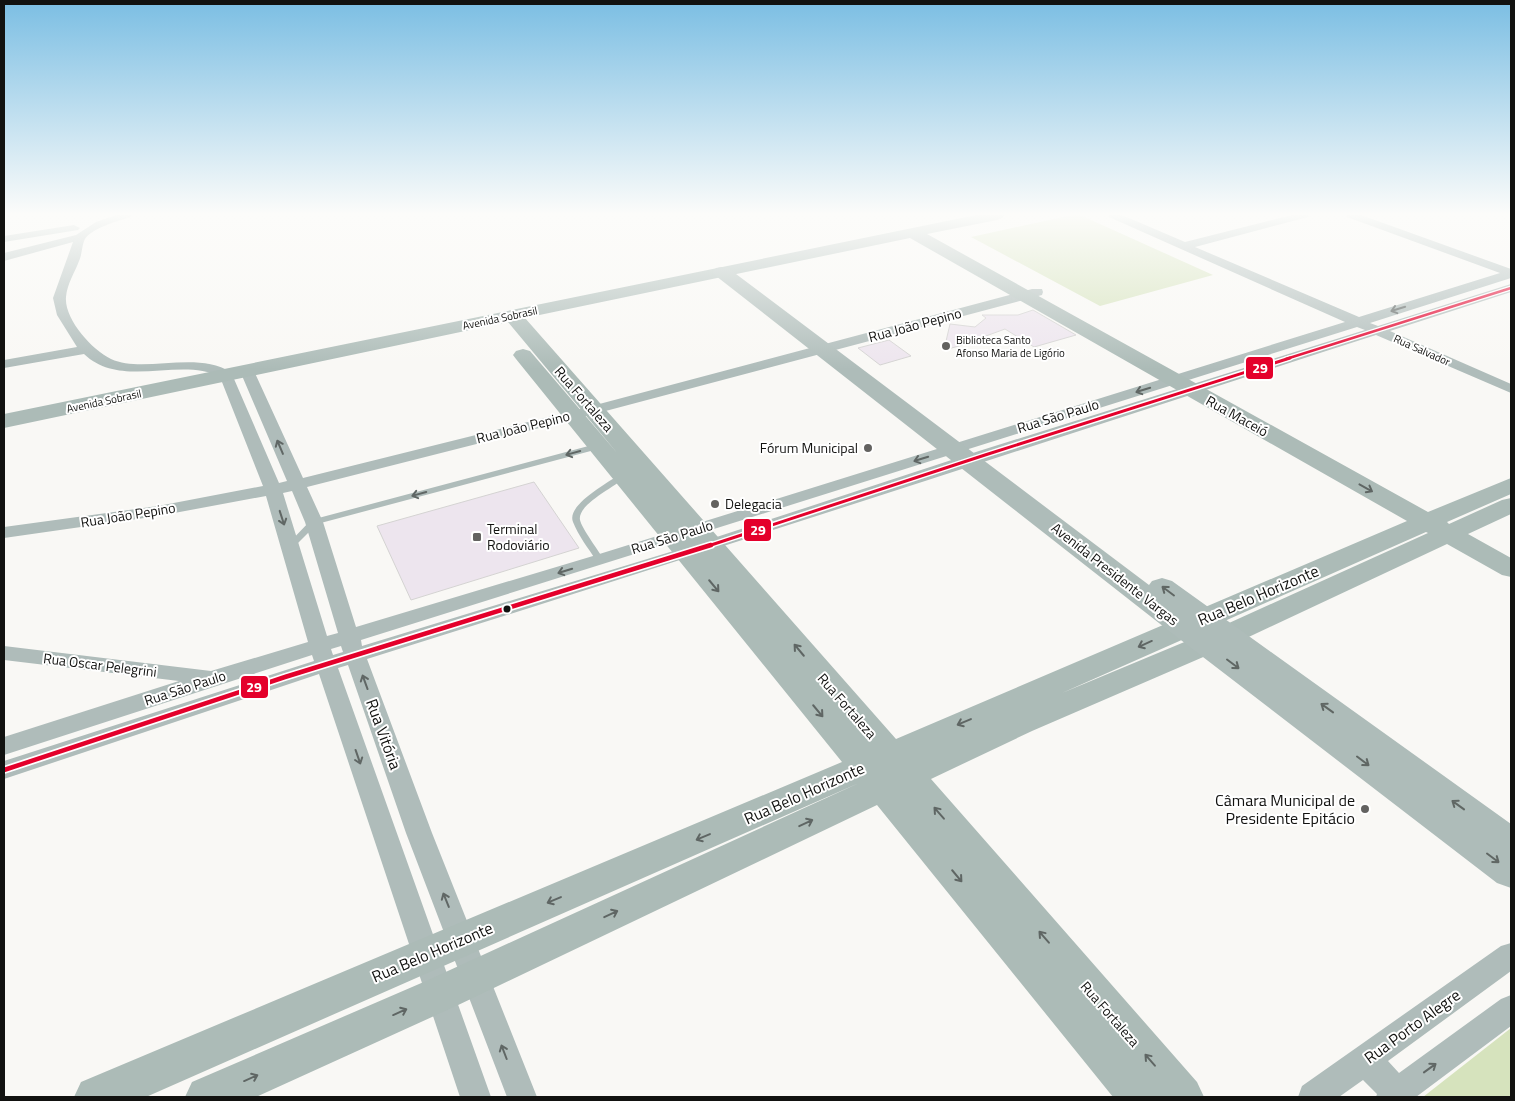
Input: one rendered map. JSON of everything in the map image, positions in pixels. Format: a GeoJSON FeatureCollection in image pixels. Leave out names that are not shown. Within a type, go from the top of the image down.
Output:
{"type":"FeatureCollection","features":[{"type":"Feature","properties":{"kind":"main road","name":"Avenida Presidente Vargas"},"geometry":{"type":"LineString","coordinates":[[728,270],[1206,631],[1511,872]]}},
{"type":"Feature","properties":{"kind":"main road","name":"Avenida Presidente Vargas"},"geometry":{"type":"LineString","coordinates":[[1206,631],[1511,844]]}},
{"type":"Feature","properties":{"kind":"street"},"geometry":{"type":"LineString","coordinates":[[71,266],[60,295],[60,307],[85,350],[100,362],[127,367],[197,367],[237,373]]}},
{"type":"Feature","properties":{"kind":"street","name":"Avenida Sobrasil"},"geometry":{"type":"LineString","coordinates":[[4,421],[746,266]]}},
{"type":"Feature","properties":{"kind":"street","name":"Rua Maceió"},"geometry":{"type":"LineString","coordinates":[[982,266],[1446,524],[1511,569]]}},
{"type":"Feature","properties":{"kind":"street","name":"Rua Salvador"},"geometry":{"type":"LineString","coordinates":[[1241,266],[1459,362],[1511,389]]}},
{"type":"Feature","properties":{"kind":"street"},"geometry":{"type":"LineString","coordinates":[[1494,266],[1511,274]]}},
{"type":"Feature","properties":{"kind":"street","name":"Rua São Paulo"},"geometry":{"type":"LineString","coordinates":[[13,743],[216,677],[323,656],[600,560],[692,541],[817,511],[888,487],[1045,420],[1111,399],[1258,369],[1327,346],[1428,300],[1511,274]]}},
{"type":"Feature","properties":{"kind":"street"},"geometry":{"type":"LineString","coordinates":[[1482,283],[1507,289]]}},
{"type":"Feature","properties":{"kind":"street","name":"Rua São Paulo"},"geometry":{"type":"LineString","coordinates":[[352,646],[692,541],[800,497],[873,474],[1060,431],[1130,410],[1239,359],[1308,338],[1448,308],[1507,289]]}},
{"type":"Feature","properties":{"kind":"street","name":"Rua João Pepino"},"geometry":{"type":"LineString","coordinates":[[4,533],[158,511],[296,485],[582,412],[1030,293]]}},
{"type":"Feature","properties":{"kind":"street"},"geometry":{"type":"LineString","coordinates":[[1428,300],[1448,308]]}},
{"type":"Feature","properties":{"kind":"street","name":"Rua Fortaleza"},"geometry":{"type":"LineString","coordinates":[[503,317],[610,444],[643,488],[692,541],[1089,1012],[1182,1097]]}},
{"type":"Feature","properties":{"kind":"street"},"geometry":{"type":"LineString","coordinates":[[1308,338],[1327,346]]}},
{"type":"Feature","properties":{"kind":"street"},"geometry":{"type":"LineString","coordinates":[[4,364],[85,350]]}},
{"type":"Feature","properties":{"kind":"street"},"geometry":{"type":"LineString","coordinates":[[1239,359],[1258,369]]}},
{"type":"Feature","properties":{"kind":"street","name":"Rua Salvador"},"geometry":{"type":"LineString","coordinates":[[1459,362],[1511,379]]}},
{"type":"Feature","properties":{"kind":"street","name":"Rua Vitória"},"geometry":{"type":"LineString","coordinates":[[237,373],[256,418],[296,485],[314,522],[352,646],[419,833],[462,939],[522,1097]]}},
{"type":"Feature","properties":{"kind":"street"},"geometry":{"type":"LineString","coordinates":[[1111,399],[1130,410]]}},
{"type":"Feature","properties":{"kind":"street","name":"Rua Vitória"},"geometry":{"type":"LineString","coordinates":[[256,418],[273,490],[323,656],[476,1097]]}},
{"type":"Feature","properties":{"kind":"street"},"geometry":{"type":"LineString","coordinates":[[1045,420],[1060,431]]}},
{"type":"Feature","properties":{"kind":"street","name":"Rua Fortaleza"},"geometry":{"type":"LineString","coordinates":[[610,444],[643,488]]}},
{"type":"Feature","properties":{"kind":"street"},"geometry":{"type":"LineString","coordinates":[[873,474],[888,487]]}},
{"type":"Feature","properties":{"kind":"street","name":"Rua Belo Horizonte"},"geometry":{"type":"LineString","coordinates":[[207,1097],[476,977],[755,830],[1013,714],[1206,631],[1446,524],[1511,485]]}},
{"type":"Feature","properties":{"kind":"street"},"geometry":{"type":"LineString","coordinates":[[800,497],[817,511]]}},
{"type":"Feature","properties":{"kind":"street","name":"Rua Belo Horizonte"},"geometry":{"type":"LineString","coordinates":[[1446,524],[1511,506]]}},
{"type":"Feature","properties":{"kind":"street","name":"Rua Maceió"},"geometry":{"type":"LineString","coordinates":[[1446,524],[1511,551]]}},
{"type":"Feature","properties":{"kind":"street"},"geometry":{"type":"LineString","coordinates":[[305,597],[334,588]]}},
{"type":"Feature","properties":{"kind":"street","name":"Rua Oscar Pelegrini"},"geometry":{"type":"LineString","coordinates":[[4,653],[216,677],[285,677]]}},
{"type":"Feature","properties":{"kind":"street","name":"Rua São Paulo"},"geometry":{"type":"LineString","coordinates":[[14,767],[285,677],[323,656]]}},
{"type":"Feature","properties":{"kind":"street"},"geometry":{"type":"LineString","coordinates":[[350,734],[380,722]]}},
{"type":"Feature","properties":{"kind":"street"},"geometry":{"type":"LineString","coordinates":[[13,743],[14,767]]}},
{"type":"Feature","properties":{"kind":"street","name":"Rua Belo Horizonte"},"geometry":{"type":"LineString","coordinates":[[96,1097],[462,939],[755,830]]}},
{"type":"Feature","properties":{"kind":"street"},"geometry":{"type":"LineString","coordinates":[[389,846],[419,833]]}},
{"type":"Feature","properties":{"kind":"street","name":"Rua Porto Alegre"},"geometry":{"type":"LineString","coordinates":[[1313,1097],[1511,955]]}},
{"type":"Feature","properties":{"kind":"street"},"geometry":{"type":"LineString","coordinates":[[1365,1060],[1394,1095],[1511,1009]]}},
{"type":"Feature","properties":{"kind":"street","name":"Rua Fortaleza"},"geometry":{"type":"LineString","coordinates":[[1089,1012],[1141,1097]]}},
{"type":"Feature","properties":{"kind":"lane"},"geometry":{"type":"LineString","coordinates":[[291,545],[314,522],[610,444]]}},
{"type":"Feature","properties":{"kind":"lane"},"geometry":{"type":"LineString","coordinates":[[600,560],[576,521],[576,513],[584,503],[643,488]]}},
{"type":"Feature","properties":{"kind":"green space"},"geometry":{"type":"Polygon","coordinates":[[[1026,266],[1194,266],[1213,275],[1100,306],[1026,266]]]}},
{"type":"Feature","properties":{"kind":"green space"},"geometry":{"type":"Polygon","coordinates":[[[1511,1028],[1511,1097],[1423,1097],[1511,1028]]]}},
{"type":"Feature","properties":{"kind":"building"},"geometry":{"type":"Polygon","coordinates":[[[1033,310],[1076,335],[1034,347],[1005,329],[974,342],[944,350],[950,324],[975,327],[986,318],[982,315],[1018,315],[1033,310]]]}},
{"type":"Feature","properties":{"kind":"building"},"geometry":{"type":"Polygon","coordinates":[[[889,340],[911,356],[880,365],[858,348],[889,340]]]}},
{"type":"Feature","properties":{"kind":"building","name":"Terminal Rodoviário"},"geometry":{"type":"Polygon","coordinates":[[[534,482],[579,548],[411,600],[377,526],[534,482]]]}},
{"type":"Feature","properties":{"kind":"transit line","name":"29"},"geometry":{"type":"LineString","coordinates":[[4,770],[285,677],[687,553],[985,455],[1511,288]]}},
{"type":"Feature","properties":{"kind":"place","name":"Biblioteca Santo Afonso Maria de Ligório"},"geometry":{"type":"Point","coordinates":[946,346]}},
{"type":"Feature","properties":{"kind":"place","name":"Fórum Municipal"},"geometry":{"type":"Point","coordinates":[868,448]}},
{"type":"Feature","properties":{"kind":"place","name":"Delegacia"},"geometry":{"type":"Point","coordinates":[715,504]}},
{"type":"Feature","properties":{"kind":"place","name":"Terminal Rodoviário"},"geometry":{"type":"Point","coordinates":[477,537]}},
{"type":"Feature","properties":{"kind":"place","name":"Câmara Municipal de Presidente Epitácio"},"geometry":{"type":"Point","coordinates":[1365,809]}}]}
